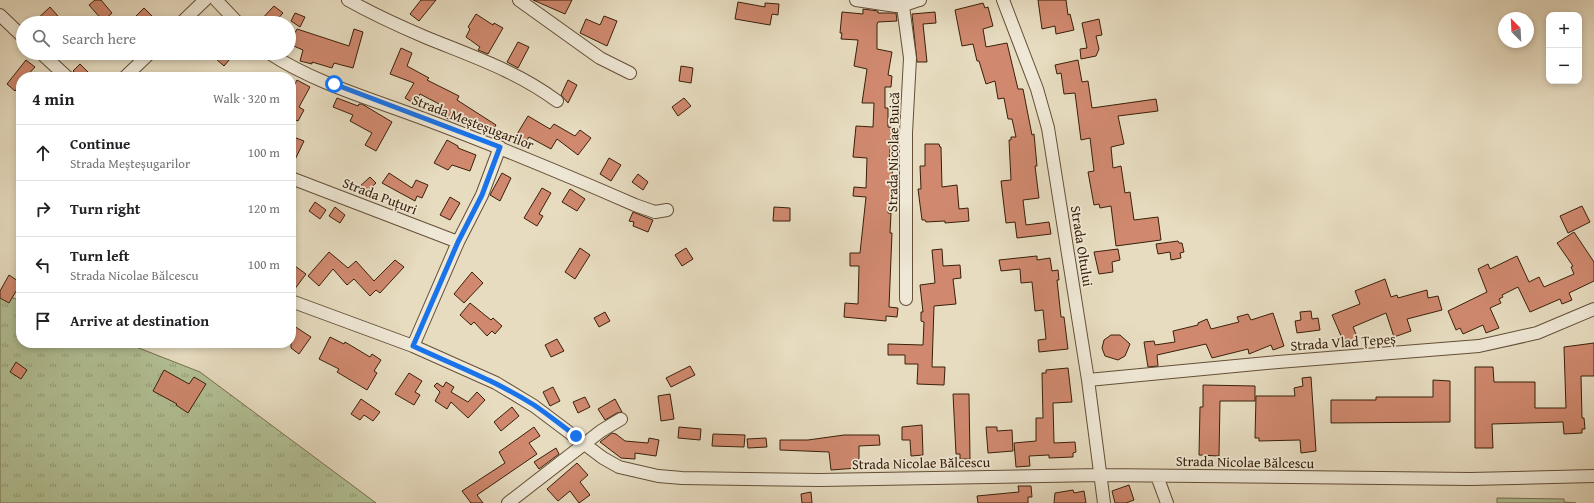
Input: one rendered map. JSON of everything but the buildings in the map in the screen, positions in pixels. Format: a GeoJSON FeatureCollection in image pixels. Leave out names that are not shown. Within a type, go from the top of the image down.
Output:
{"type":"FeatureCollection","features":[{"type":"Feature","properties":{"kind":"street"},"geometry":{"type":"LineString","coordinates":[[188,16],[205,0]]}},
{"type":"Feature","properties":{"kind":"street"},"geometry":{"type":"LineString","coordinates":[[216,0],[231,16]]}},
{"type":"Feature","properties":{"kind":"street"},"geometry":{"type":"LineString","coordinates":[[348,0],[425,37],[499,67],[541,89],[557,101]]}},
{"type":"Feature","properties":{"kind":"street"},"geometry":{"type":"LineString","coordinates":[[519,0],[600,58],[630,73]]}},
{"type":"Feature","properties":{"kind":"street"},"geometry":{"type":"LineString","coordinates":[[856,0],[902,6],[910,2],[920,0]]}},
{"type":"Feature","properties":{"kind":"street","name":"Strada Oltului"},"geometry":{"type":"LineString","coordinates":[[1004,0],[1038,89],[1046,121],[1088,380],[1104,503]]}},
{"type":"Feature","properties":{"kind":"street","name":"Strada Nicolae Buică"},"geometry":{"type":"LineString","coordinates":[[902,6],[910,58],[906,133],[906,299]]}},
{"type":"Feature","properties":{"kind":"street"},"geometry":{"type":"LineString","coordinates":[[0,15],[16,30]]}},
{"type":"Feature","properties":{"kind":"street"},"geometry":{"type":"LineString","coordinates":[[49,60],[62,72]]}},
{"type":"Feature","properties":{"kind":"street"},"geometry":{"type":"LineString","coordinates":[[130,72],[143,60]]}},
{"type":"Feature","properties":{"kind":"street","name":"Strada Meșteșugarilor"},"geometry":{"type":"LineString","coordinates":[[281,60],[297,69],[334,84],[500,147],[635,205],[654,212],[667,210]]}},
{"type":"Feature","properties":{"kind":"street"},"geometry":{"type":"LineString","coordinates":[[413,346],[458,242],[482,195],[500,147]]}},
{"type":"Feature","properties":{"kind":"street","name":"Strada Puțuri"},"geometry":{"type":"LineString","coordinates":[[296,180],[458,242]]}},
{"type":"Feature","properties":{"kind":"street","name":"Strada Nicolae Bălcescu"},"geometry":{"type":"LineString","coordinates":[[296,303],[413,346],[496,383],[557,422],[585,445],[619,467],[658,476],[682,478],[820,480],[1100,475],[1470,479],[1594,476]]}},
{"type":"Feature","properties":{"kind":"street","name":"Strada Vlad Țepeș"},"geometry":{"type":"LineString","coordinates":[[1088,380],[1278,362],[1478,346],[1537,333],[1594,309]]}},
{"type":"Feature","properties":{"kind":"street"},"geometry":{"type":"LineString","coordinates":[[508,503],[585,445],[601,431],[620,419]]}},
{"type":"Feature","properties":{"kind":"street"},"geometry":{"type":"LineString","coordinates":[[1157,476],[1167,503]]}},
{"type":"Feature","properties":{"kind":"green space"},"geometry":{"type":"Polygon","coordinates":[[[0,293],[16,299],[16,348],[139,348],[200,372],[376,503],[0,503],[0,293]]]}},
{"type":"Feature","properties":{"kind":"green space"},"geometry":{"type":"Polygon","coordinates":[[[1497,498],[1564,499],[1564,502],[1576,503],[1497,503],[1497,498]]]}},
{"type":"Feature","properties":{"kind":"route"},"geometry":{"type":"LineString","coordinates":[[334,84],[500,147],[482,195],[458,242],[413,346],[496,383],[534,406],[576,436]]}}]}
